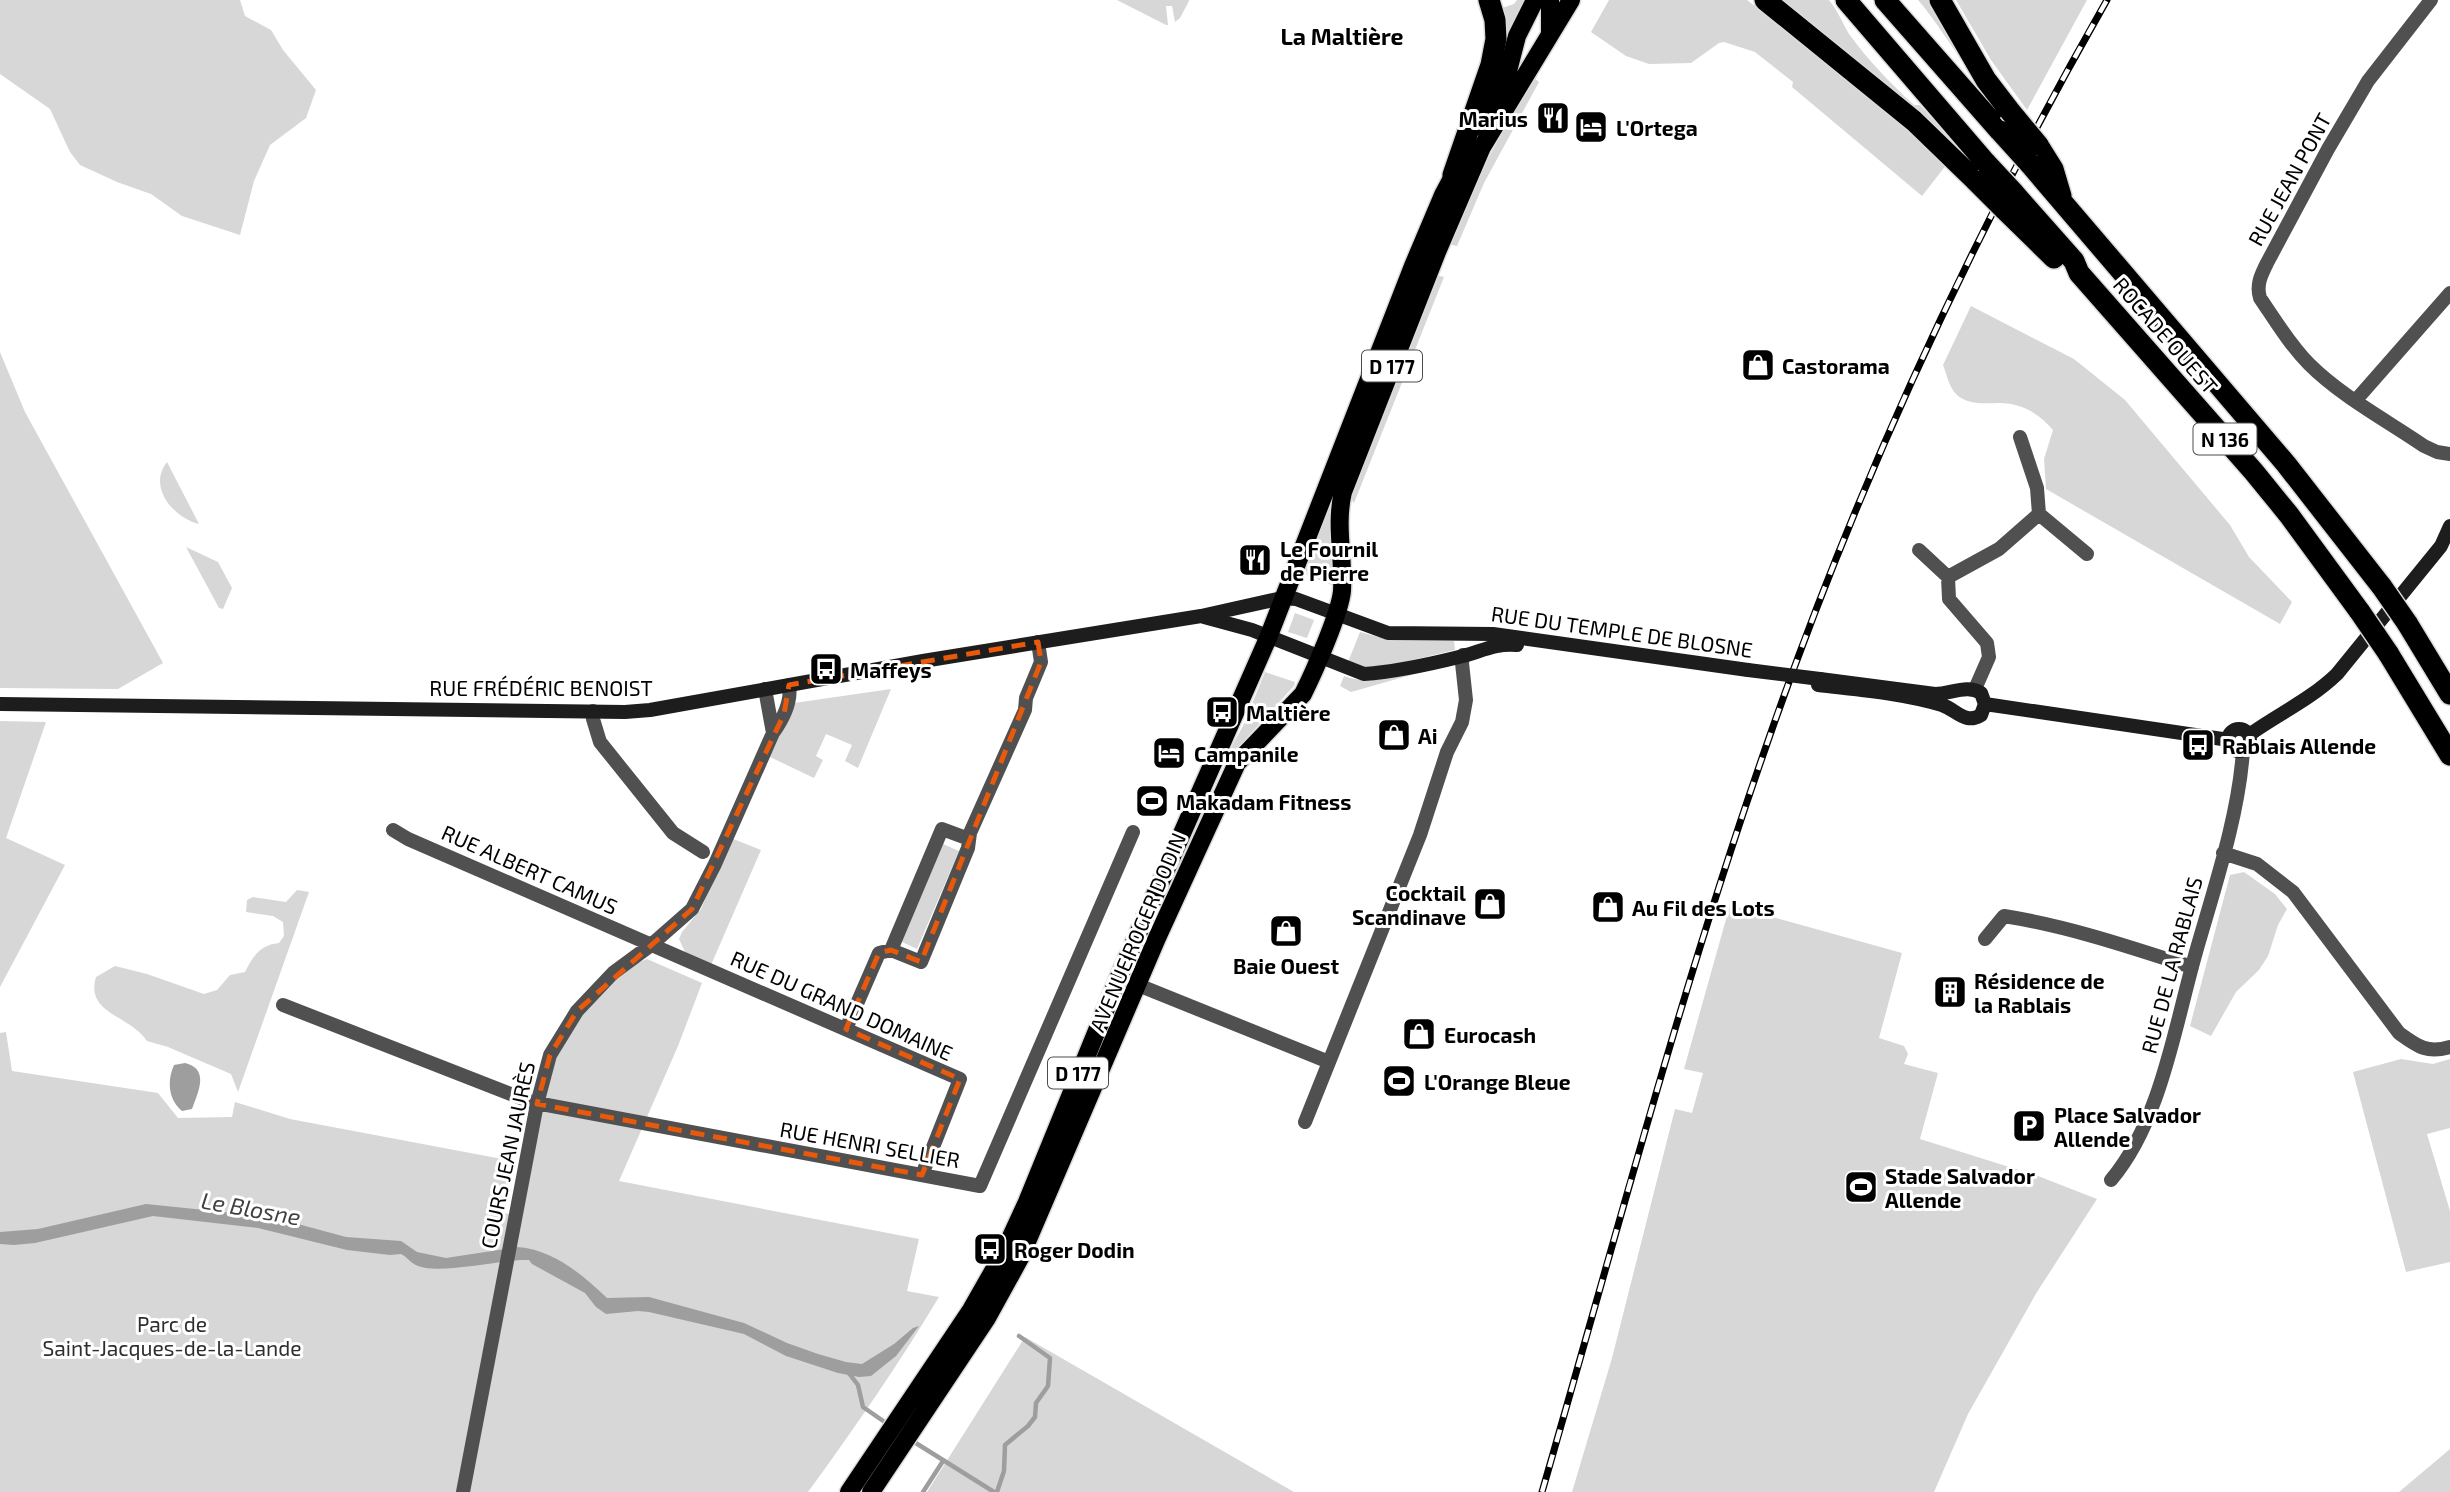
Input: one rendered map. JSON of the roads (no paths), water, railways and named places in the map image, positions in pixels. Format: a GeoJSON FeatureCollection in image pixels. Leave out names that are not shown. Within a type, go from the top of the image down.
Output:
{"type":"FeatureCollection","features":[{"type":"Feature","properties":{"kind":"highway"},"geometry":{"type":"LineString","coordinates":[[1453,175],[1491,65],[1496,38],[1495,20],[1489,0]]}},
{"type":"Feature","properties":{"kind":"highway"},"geometry":{"type":"LineString","coordinates":[[1765,0],[1981,172]]}},
{"type":"Feature","properties":{"kind":"highway","name":"ROCADE OUEST"},"geometry":{"type":"LineString","coordinates":[[1846,0],[1981,172],[2074,261],[2079,273],[2254,472],[2360,612],[2450,755]]}},
{"type":"Feature","properties":{"kind":"highway","name":"ROCADE OUEST"},"geometry":{"type":"LineString","coordinates":[[1885,0],[2000,131],[2033,154],[2062,202],[2286,464],[2382,587],[2450,694]]}},
{"type":"Feature","properties":{"kind":"highway"},"geometry":{"type":"LineString","coordinates":[[1940,0],[1986,80],[2009,110],[2033,154]]}},
{"type":"Feature","properties":{"kind":"main road","name":"AVENUE ROGER DODIN"},"geometry":{"type":"LineString","coordinates":[[849,1492],[872,1480],[939,1375],[1027,1202],[1103,1014],[1268,638],[1413,266],[1453,175],[1505,83],[1517,36],[1535,0]]}},
{"type":"Feature","properties":{"kind":"main road"},"geometry":{"type":"LineString","coordinates":[[1550,0],[1550,35]]}},
{"type":"Feature","properties":{"kind":"main road","name":"AVENUE ROGER DODIN"},"geometry":{"type":"LineString","coordinates":[[939,1375],[987,1318],[1020,1258],[1237,763],[1303,694],[1336,615],[1342,593],[1339,508],[1343,492],[1437,252],[1482,147],[1571,0]]}},
{"type":"Feature","properties":{"kind":"street","name":"RUE JEAN PONT"},"geometry":{"type":"LineString","coordinates":[[2431,0],[2368,81],[2328,149],[2259,279],[2258,291],[2260,298],[2308,363],[2356,400],[2424,446],[2450,454]]}},
{"type":"Feature","properties":{"kind":"street"},"geometry":{"type":"LineString","coordinates":[[2356,400],[2450,293]]}},
{"type":"Feature","properties":{"kind":"street"},"geometry":{"type":"LineString","coordinates":[[2020,437],[2037,488],[2039,514],[2087,554]]}},
{"type":"Feature","properties":{"kind":"street"},"geometry":{"type":"LineString","coordinates":[[1948,577],[1999,549],[2039,514]]}},
{"type":"Feature","properties":{"kind":"street"},"geometry":{"type":"LineString","coordinates":[[2249,735],[2301,704],[2337,674],[2441,546],[2450,526]]}},
{"type":"Feature","properties":{"kind":"street"},"geometry":{"type":"LineString","coordinates":[[1919,550],[1948,577],[1949,599],[1987,643],[1989,657],[1968,690],[1954,700],[1956,711],[1964,718],[1976,718],[1985,704],[1984,698],[1968,690]]}},
{"type":"Feature","properties":{"kind":"street","name":"RUE DU TEMPLE DE BLOSNE"},"geometry":{"type":"LineString","coordinates":[[1282,598],[1296,599],[1388,633],[1493,634],[1747,673]]}},
{"type":"Feature","properties":{"kind":"street","name":"RUE FRÉDÉRIC BENOIST"},"geometry":{"type":"LineString","coordinates":[[0,704],[625,712],[1201,616],[1282,598]]}},
{"type":"Feature","properties":{"kind":"street","name":"RUE FRÉDÉRIC BENOIST"},"geometry":{"type":"LineString","coordinates":[[1201,616],[1229,622],[1268,638]]}},
{"type":"Feature","properties":{"kind":"street"},"geometry":{"type":"LineString","coordinates":[[1305,1122],[1420,835],[1447,752],[1462,722],[1466,700],[1462,672],[1467,633]]}},
{"type":"Feature","properties":{"kind":"street","name":"RUE DU TEMPLE DE BLOSNE"},"geometry":{"type":"LineString","coordinates":[[1268,638],[1364,674],[1379,673],[1507,644],[1935,694],[1968,690]]}},
{"type":"Feature","properties":{"kind":"street"},"geometry":{"type":"LineString","coordinates":[[846,1029],[879,953],[891,950],[921,962],[968,848],[969,839],[1025,710],[1026,698],[1041,662],[1038,642]]}},
{"type":"Feature","properties":{"kind":"street","name":"RUE DU TEMPLE DE BLOSNE"},"geometry":{"type":"LineString","coordinates":[[1819,682],[1912,698],[1956,711]]}},
{"type":"Feature","properties":{"kind":"street","name":"COURS JEAN JAURÈS"},"geometry":{"type":"LineString","coordinates":[[463,1492],[537,1104],[550,1055],[577,1011],[613,973],[651,945],[692,909],[705,886],[773,733],[780,724],[789,701],[789,685]]}},
{"type":"Feature","properties":{"kind":"street"},"geometry":{"type":"LineString","coordinates":[[765,689],[773,733]]}},
{"type":"Feature","properties":{"kind":"street"},"geometry":{"type":"LineString","coordinates":[[1985,704],[2229,740]]}},
{"type":"Feature","properties":{"kind":"street"},"geometry":{"type":"LineString","coordinates":[[593,710],[600,742],[673,833],[703,852]]}},
{"type":"Feature","properties":{"kind":"street"},"geometry":{"type":"LineString","coordinates":[[2237,729],[2244,730],[2249,735],[2248,746],[2243,750],[2233,749],[2229,740],[2231,733],[2237,729]]}},
{"type":"Feature","properties":{"kind":"street","name":"RUE DE LA RABLAIS"},"geometry":{"type":"LineString","coordinates":[[2111,1180],[2128,1161],[2152,1105],[2173,1043],[2223,853],[2242,771],[2243,750]]}},
{"type":"Feature","properties":{"kind":"street"},"geometry":{"type":"LineString","coordinates":[[891,950],[942,828],[969,839]]}},
{"type":"Feature","properties":{"kind":"street","name":"RUE ALBERT CAMUS"},"geometry":{"type":"LineString","coordinates":[[393,830],[408,839],[651,945]]}},
{"type":"Feature","properties":{"kind":"street","name":"RUE HENRI SELLIER"},"geometry":{"type":"LineString","coordinates":[[283,1005],[537,1104],[980,1186],[1133,832]]}},
{"type":"Feature","properties":{"kind":"street"},"geometry":{"type":"LineString","coordinates":[[2223,853],[2257,864],[2293,892],[2399,1033],[2418,1047],[2438,1051],[2450,1047]]}},
{"type":"Feature","properties":{"kind":"street"},"geometry":{"type":"LineString","coordinates":[[1985,939],[2004,916],[2098,937],[2192,967]]}},
{"type":"Feature","properties":{"kind":"street","name":"RUE DU GRAND DOMAINE"},"geometry":{"type":"LineString","coordinates":[[651,945],[960,1079],[922,1175]]}},
{"type":"Feature","properties":{"kind":"street"},"geometry":{"type":"LineString","coordinates":[[1138,985],[1329,1062]]}},
{"type":"Feature","properties":{"kind":"waterway","name":"Le Blosne"},"geometry":{"type":"LineString","coordinates":[[997,1492],[1004,1471],[1005,1445],[1035,1417],[1036,1403],[1048,1386],[1050,1358],[1019,1336]]}},
{"type":"Feature","properties":{"kind":"waterway","name":"Le Blosne"},"geometry":{"type":"LineString","coordinates":[[848,1372],[858,1385],[863,1407],[889,1425]]}},
{"type":"Feature","properties":{"kind":"waterway","name":"Le Blosne"},"geometry":{"type":"LineString","coordinates":[[911,1440],[994,1492]]}},
{"type":"Feature","properties":{"kind":"waterway","name":"Le Blosne"},"geometry":{"type":"LineString","coordinates":[[923,1492],[943,1461]]}},
{"type":"Feature","properties":{"kind":"railway"},"geometry":{"type":"LineString","coordinates":[[1542,1492],[1650,1113],[1707,925],[1804,642],[1880,454],[1921,361],[2010,178],[2107,0]]}},
{"type":"Feature","properties":{"kind":"place","name":"Marius"},"geometry":{"type":"Point","coordinates":[1553,118]}},
{"type":"Feature","properties":{"kind":"place","name":"L'Ortega"},"geometry":{"type":"Point","coordinates":[1591,127]}},
{"type":"Feature","properties":{"kind":"place","name":"Castorama"},"geometry":{"type":"Point","coordinates":[1758,365]}},
{"type":"Feature","properties":{"kind":"place","name":"Le Fournil de Pierre"},"geometry":{"type":"Point","coordinates":[1255,560]}},
{"type":"Feature","properties":{"kind":"place","name":"Maffeys"},"geometry":{"type":"Point","coordinates":[826,669]}},
{"type":"Feature","properties":{"kind":"place","name":"Maltière"},"geometry":{"type":"Point","coordinates":[1222,712]}},
{"type":"Feature","properties":{"kind":"place","name":"Ai"},"geometry":{"type":"Point","coordinates":[1394,735]}},
{"type":"Feature","properties":{"kind":"place","name":"Rablais Allende"},"geometry":{"type":"Point","coordinates":[2198,745]}},
{"type":"Feature","properties":{"kind":"place","name":"Campanile"},"geometry":{"type":"Point","coordinates":[1169,753]}},
{"type":"Feature","properties":{"kind":"place","name":"Makadam Fitness"},"geometry":{"type":"Point","coordinates":[1152,801]}},
{"type":"Feature","properties":{"kind":"place","name":"Cocktail Scandinave"},"geometry":{"type":"Point","coordinates":[1490,904]}},
{"type":"Feature","properties":{"kind":"place","name":"Au Fil des Lots"},"geometry":{"type":"Point","coordinates":[1608,907]}},
{"type":"Feature","properties":{"kind":"place","name":"Baie Ouest"},"geometry":{"type":"Point","coordinates":[1286,931]}},
{"type":"Feature","properties":{"kind":"place","name":"Résidence de la Rablais"},"geometry":{"type":"Point","coordinates":[1950,992]}},
{"type":"Feature","properties":{"kind":"place","name":"Eurocash"},"geometry":{"type":"Point","coordinates":[1419,1034]}},
{"type":"Feature","properties":{"kind":"place","name":"L'Orange Bleue"},"geometry":{"type":"Point","coordinates":[1399,1081]}},
{"type":"Feature","properties":{"kind":"place","name":"Place Salvador Allende"},"geometry":{"type":"Point","coordinates":[2029,1126]}},
{"type":"Feature","properties":{"kind":"place","name":"Stade Salvador Allende"},"geometry":{"type":"Point","coordinates":[1861,1187]}},
{"type":"Feature","properties":{"kind":"place","name":"Roger Dodin"},"geometry":{"type":"Point","coordinates":[990,1249]}},
{"type":"Feature","properties":{"kind":"district","name":"La Maltière"},"geometry":{"type":"Point","coordinates":[1342,36]}},
{"type":"Feature","properties":{"kind":"park label","name":"Parc de Saint-Jacques-de-la-Lande"},"geometry":{"type":"Point","coordinates":[172,1335]}}]}
